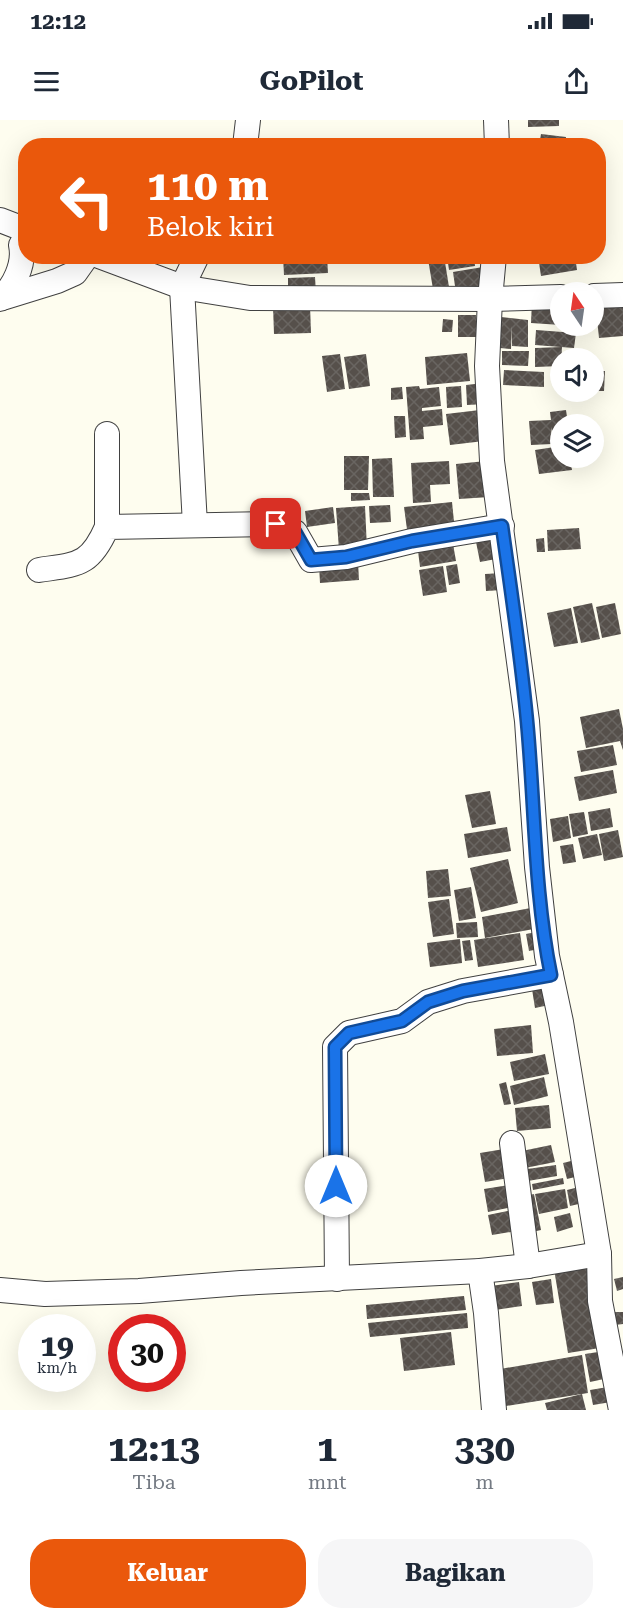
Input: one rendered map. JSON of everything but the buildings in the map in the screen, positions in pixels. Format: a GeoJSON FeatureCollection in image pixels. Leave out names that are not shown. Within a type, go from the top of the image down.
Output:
{"type":"FeatureCollection","features":[{"type":"Feature","properties":{"kind":"street"},"geometry":{"type":"LineString","coordinates":[[246,138],[248,120]]}},
{"type":"Feature","properties":{"kind":"street"},"geometry":{"type":"LineString","coordinates":[[496,120],[497,138]]}},
{"type":"Feature","properties":{"kind":"street"},"geometry":{"type":"LineString","coordinates":[[0,220],[18,227]]}},
{"type":"Feature","properties":{"kind":"street"},"geometry":{"type":"LineString","coordinates":[[1,299],[13,283],[21,264]]}},
{"type":"Feature","properties":{"kind":"street"},"geometry":{"type":"LineString","coordinates":[[1,299],[57,281],[75,273],[81,264]]}},
{"type":"Feature","properties":{"kind":"street"},"geometry":{"type":"LineString","coordinates":[[120,264],[182,287],[250,298],[550,297]]}},
{"type":"Feature","properties":{"kind":"street"},"geometry":{"type":"LineString","coordinates":[[193,264],[182,287],[195,525]]}},
{"type":"Feature","properties":{"kind":"street"},"geometry":{"type":"LineString","coordinates":[[493,264],[489,299],[487,366],[492,461],[527,721],[537,867],[547,956],[561,1022],[599,1254],[600,1301],[614,1328],[621,1410]]}},
{"type":"Feature","properties":{"kind":"street"},"geometry":{"type":"LineString","coordinates":[[604,296],[623,296]]}},
{"type":"Feature","properties":{"kind":"street"},"geometry":{"type":"LineString","coordinates":[[39,570],[81,564],[98,547],[107,527],[107,434]]}},
{"type":"Feature","properties":{"kind":"street"},"geometry":{"type":"LineString","coordinates":[[107,527],[276,524],[295,532],[311,560],[346,557],[412,541],[502,526]]}},
{"type":"Feature","properties":{"kind":"street"},"geometry":{"type":"LineString","coordinates":[[337,1279],[335,1047],[349,1033],[402,1021],[428,1002],[463,991],[551,975]]}},
{"type":"Feature","properties":{"kind":"street"},"geometry":{"type":"LineString","coordinates":[[512,1143],[528,1266]]}},
{"type":"Feature","properties":{"kind":"street"},"geometry":{"type":"LineString","coordinates":[[0,1290],[45,1294],[480,1271],[528,1266],[599,1254]]}},
{"type":"Feature","properties":{"kind":"street"},"geometry":{"type":"LineString","coordinates":[[480,1271],[494,1410]]}},
{"type":"Feature","properties":{"kind":"route"},"geometry":{"type":"LineString","coordinates":[[276,524],[295,532],[311,560],[346,557],[412,541],[502,526],[527,721],[537,867],[551,975],[463,991],[428,1002],[402,1021],[349,1033],[335,1047],[336,1186]]}}]}
